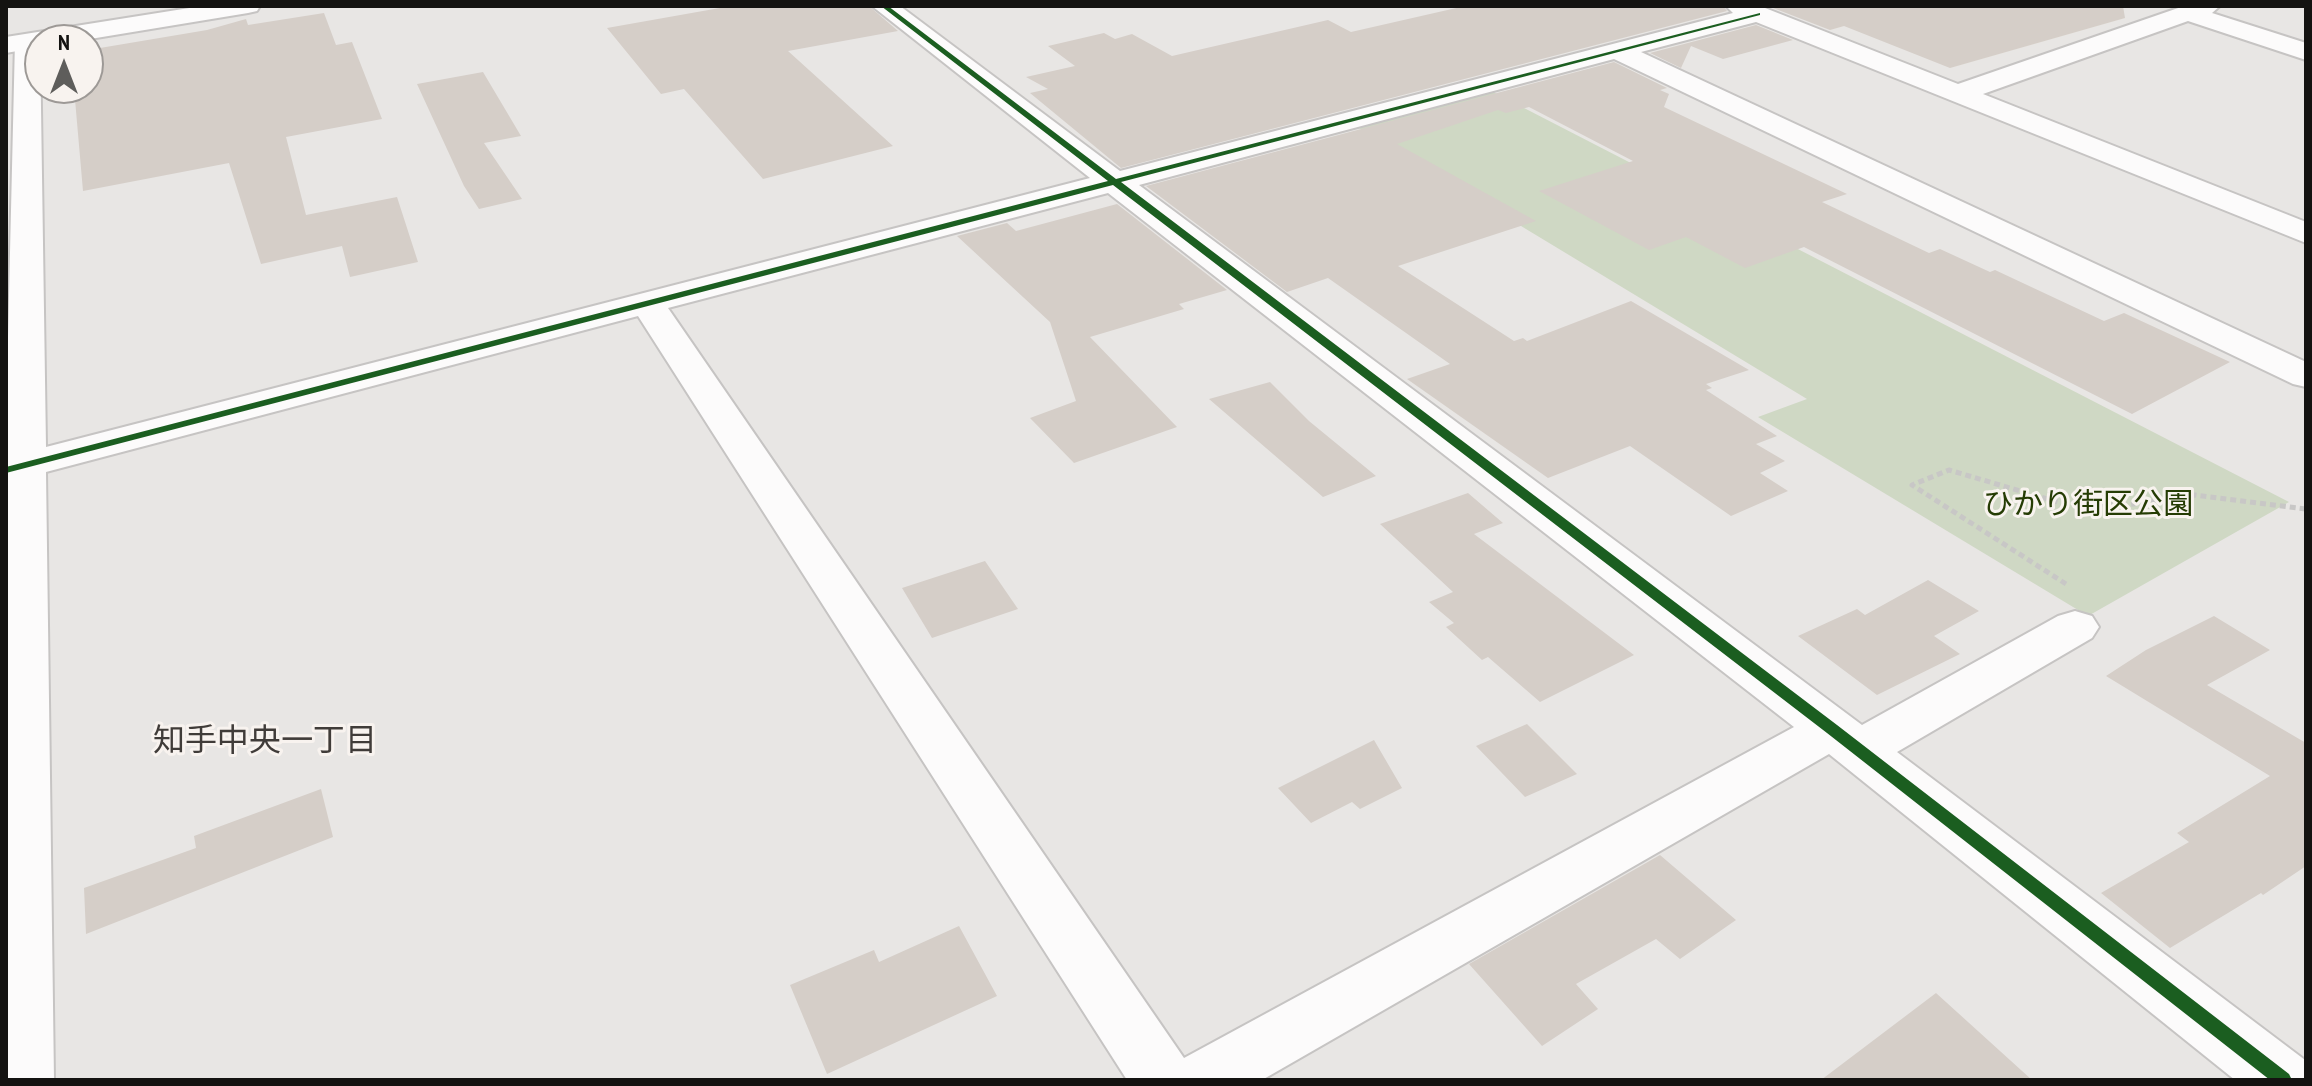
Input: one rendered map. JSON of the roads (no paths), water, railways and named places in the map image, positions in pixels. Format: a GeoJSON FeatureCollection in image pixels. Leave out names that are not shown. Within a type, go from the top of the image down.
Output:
{"type":"FeatureCollection","features":[{"type":"Feature","properties":{"kind":"street"},"geometry":{"type":"LineString","coordinates":[[13,39],[155,6]]}},
{"type":"Feature","properties":{"kind":"street"},"geometry":{"type":"LineString","coordinates":[[13,39],[248,6]]}},
{"type":"Feature","properties":{"kind":"street"},"geometry":{"type":"LineString","coordinates":[[884,6],[1845,740],[2283,1080]]}},
{"type":"Feature","properties":{"kind":"street"},"geometry":{"type":"LineString","coordinates":[[16,468],[1620,52],[1748,10],[2306,233]]}},
{"type":"Feature","properties":{"kind":"street"},"geometry":{"type":"LineString","coordinates":[[1960,93],[2198,10],[2306,52]]}},
{"type":"Feature","properties":{"kind":"street"},"geometry":{"type":"LineString","coordinates":[[13,39],[22,1080]]}},
{"type":"Feature","properties":{"kind":"street"},"geometry":{"type":"LineString","coordinates":[[1620,52],[2306,376]]}},
{"type":"Feature","properties":{"kind":"street"},"geometry":{"type":"LineString","coordinates":[[648,305],[1163,1080]]}},
{"type":"Feature","properties":{"kind":"street"},"geometry":{"type":"LineString","coordinates":[[1204,1080],[1845,740],[2072,606]]}},
{"type":"Feature","properties":{"kind":"district","name":"知手中央一丁目"},"geometry":{"type":"Point","coordinates":[265,742]}},
{"type":"Feature","properties":{"kind":"park label","name":"ひかり街区公園"},"geometry":{"type":"Point","coordinates":[2088,505]}}]}
